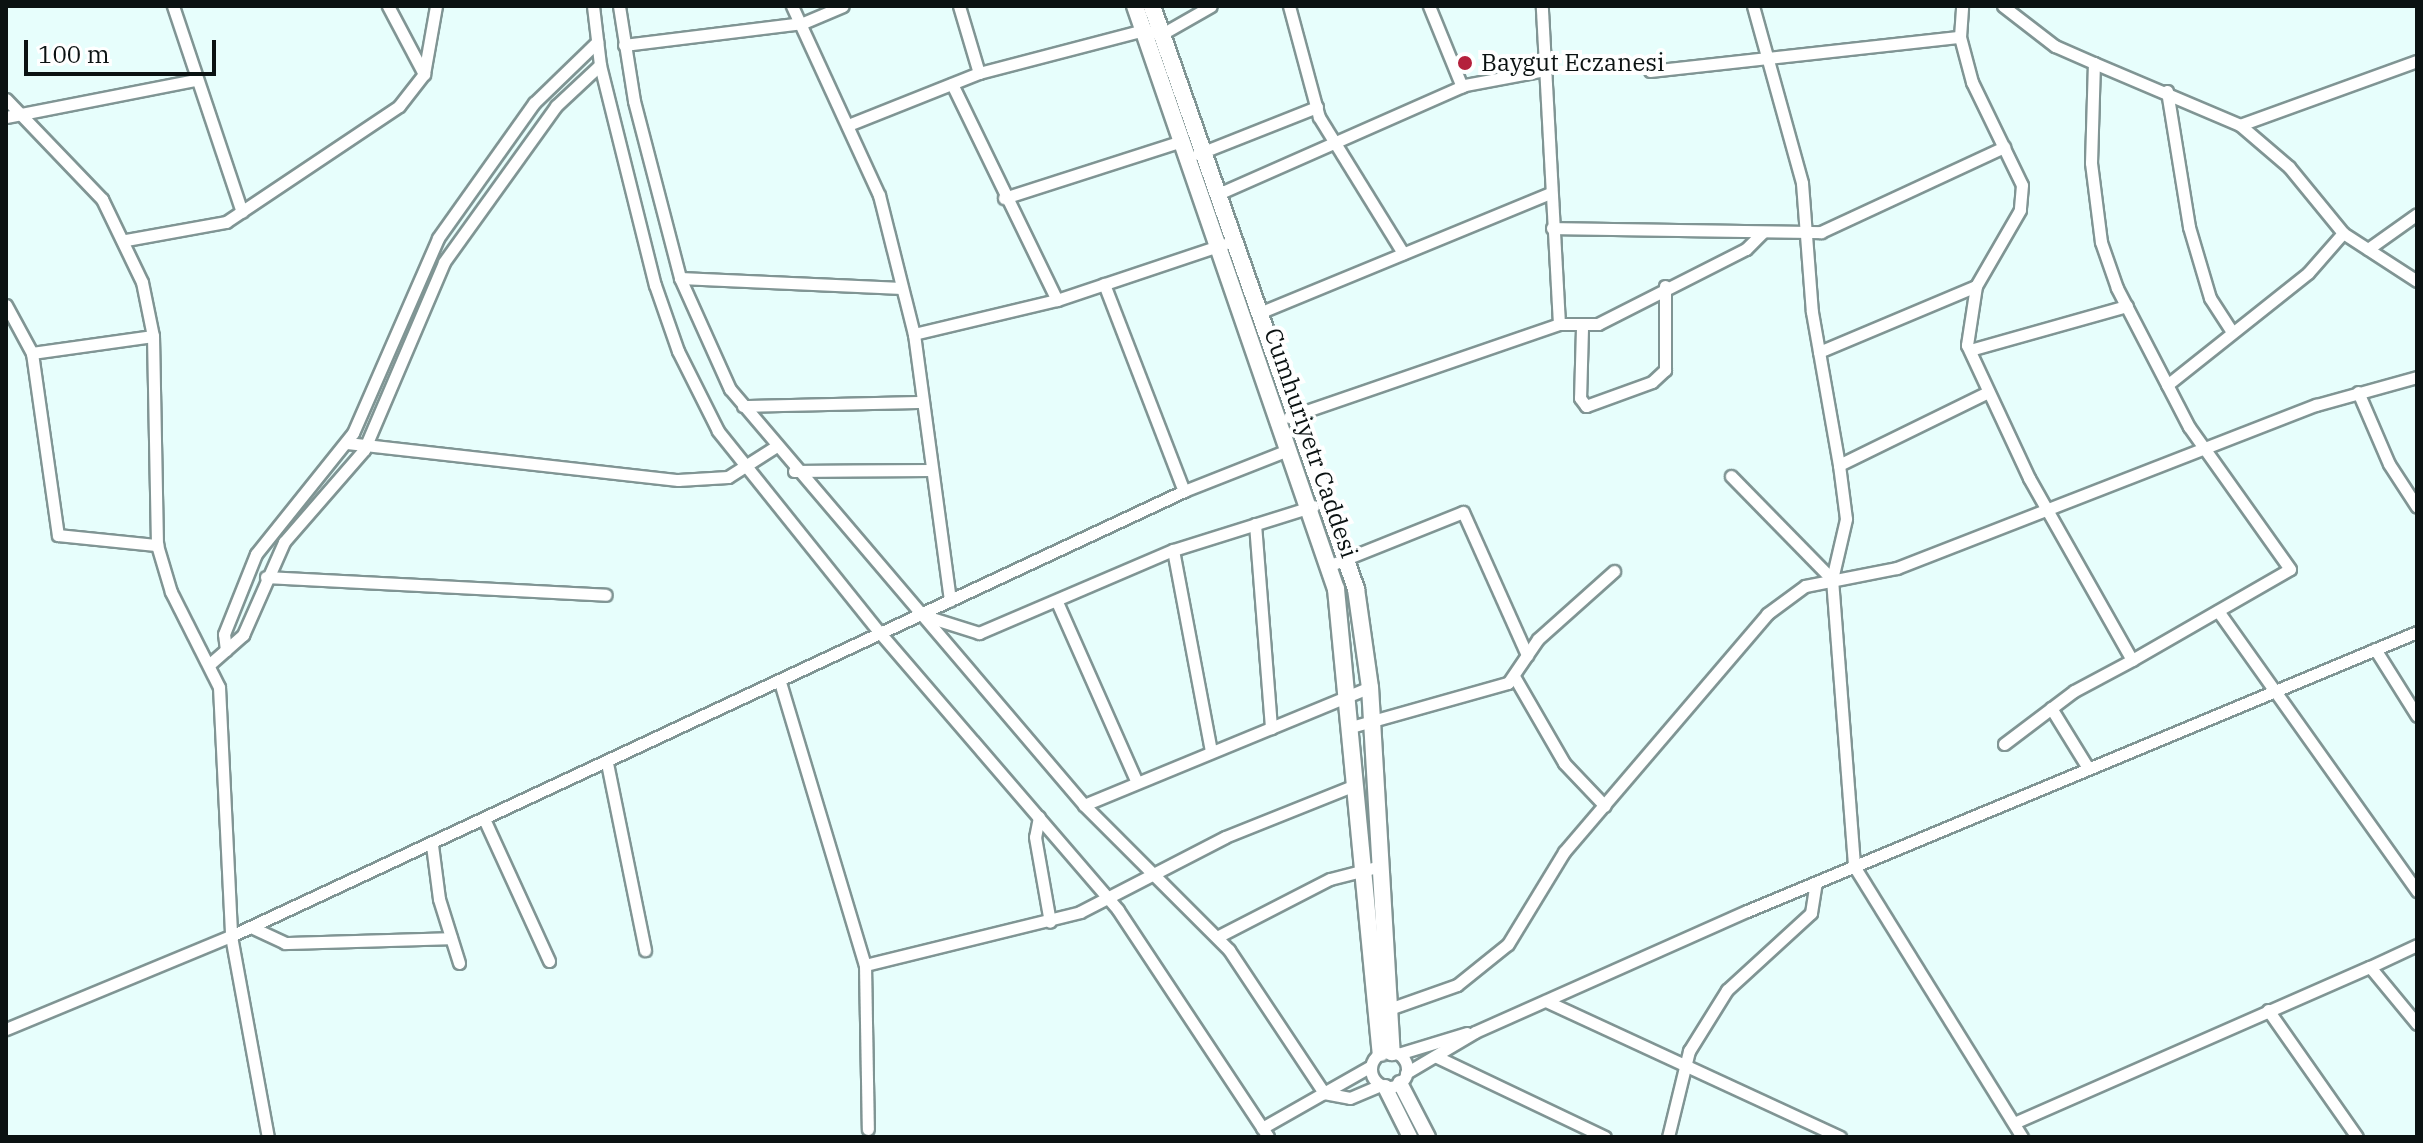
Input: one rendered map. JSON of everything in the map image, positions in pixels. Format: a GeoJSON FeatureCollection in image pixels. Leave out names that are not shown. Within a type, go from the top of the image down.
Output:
{"type":"FeatureCollection","features":[{"type":"Feature","properties":{"kind":"main road","name":"Cumhuriyetr Caddesi"},"geometry":{"type":"LineString","coordinates":[[1135,6],[1182,141],[1196,155],[1217,248],[1287,417],[1288,450],[1313,506],[1328,566],[1350,695],[1355,785],[1373,866],[1386,1056]]}},
{"type":"Feature","properties":{"kind":"main road"},"geometry":{"type":"LineString","coordinates":[[1152,6],[1196,155],[1218,194],[1259,313],[1287,417],[1345,557],[1370,687],[1373,721],[1373,866],[1392,1008],[1386,1056]]}},
{"type":"Feature","properties":{"kind":"street"},"geometry":{"type":"LineString","coordinates":[[173,6],[194,80],[242,212]]}},
{"type":"Feature","properties":{"kind":"street"},"geometry":{"type":"LineString","coordinates":[[388,6],[424,74]]}},
{"type":"Feature","properties":{"kind":"street"},"geometry":{"type":"LineString","coordinates":[[126,240],[217,225],[242,212],[399,106],[424,74],[436,6]]}},
{"type":"Feature","properties":{"kind":"street"},"geometry":{"type":"LineString","coordinates":[[593,6],[600,65],[667,323],[702,403],[744,470],[1107,898],[1265,1132],[1386,1056],[1475,1032],[1854,866],[2417,632]]}},
{"type":"Feature","properties":{"kind":"street"},"geometry":{"type":"LineString","coordinates":[[619,6],[624,45],[680,278],[705,344],[743,406],[794,471],[1084,805],[1154,870],[1217,937],[1324,1093],[1350,1098],[1403,1078],[1475,1032]]}},
{"type":"Feature","properties":{"kind":"street"},"geometry":{"type":"LineString","coordinates":[[792,6],[803,23],[879,195],[914,334],[950,601]]}},
{"type":"Feature","properties":{"kind":"street"},"geometry":{"type":"LineString","coordinates":[[624,45],[803,23],[843,6]]}},
{"type":"Feature","properties":{"kind":"street"},"geometry":{"type":"LineString","coordinates":[[959,6],[979,73]]}},
{"type":"Feature","properties":{"kind":"street"},"geometry":{"type":"LineString","coordinates":[[848,125],[979,73],[1144,30],[1162,34],[1211,6]]}},
{"type":"Feature","properties":{"kind":"street"},"geometry":{"type":"LineString","coordinates":[[1289,6],[1317,107],[1331,141],[1403,253]]}},
{"type":"Feature","properties":{"kind":"street"},"geometry":{"type":"LineString","coordinates":[[1429,6],[1462,87]]}},
{"type":"Feature","properties":{"kind":"street"},"geometry":{"type":"LineString","coordinates":[[1542,6],[1559,324]]}},
{"type":"Feature","properties":{"kind":"street"},"geometry":{"type":"LineString","coordinates":[[1753,6],[1765,59],[1802,183],[1819,352],[1846,519],[1832,579],[1854,866],[2022,1137]]}},
{"type":"Feature","properties":{"kind":"street"},"geometry":{"type":"LineString","coordinates":[[1962,6],[1960,37],[2022,185],[2020,210],[1976,286],[1967,314],[1970,350],[2045,508],[2132,660]]}},
{"type":"Feature","properties":{"kind":"street"},"geometry":{"type":"LineString","coordinates":[[2003,6],[2055,46],[2167,91],[2240,125],[2289,167],[2343,233],[2417,281]]}},
{"type":"Feature","properties":{"kind":"street"},"geometry":{"type":"LineString","coordinates":[[1650,71],[1960,37]]}},
{"type":"Feature","properties":{"kind":"street"},"geometry":{"type":"LineString","coordinates":[[226,650],[224,634],[261,544],[347,443],[438,238],[534,103],[597,42]]}},
{"type":"Feature","properties":{"kind":"street"},"geometry":{"type":"LineString","coordinates":[[2240,125],[2417,61]]}},
{"type":"Feature","properties":{"kind":"street"},"geometry":{"type":"LineString","coordinates":[[2004,744],[2051,708],[2290,569],[2205,451],[2127,306],[2100,229],[2089,96],[2094,63]]}},
{"type":"Feature","properties":{"kind":"street"},"geometry":{"type":"LineString","coordinates":[[211,663],[243,635],[266,577],[295,527],[364,450],[444,262],[541,125],[600,65]]}},
{"type":"Feature","properties":{"kind":"street"},"geometry":{"type":"LineString","coordinates":[[1218,194],[1331,141],[1462,87],[1545,70]]}},
{"type":"Feature","properties":{"kind":"street"},"geometry":{"type":"LineString","coordinates":[[6,117],[194,80]]}},
{"type":"Feature","properties":{"kind":"street"},"geometry":{"type":"LineString","coordinates":[[952,84],[1004,198],[1057,300]]}},
{"type":"Feature","properties":{"kind":"street"},"geometry":{"type":"LineString","coordinates":[[2167,91],[2189,227],[2210,298],[2232,332]]}},
{"type":"Feature","properties":{"kind":"street"},"geometry":{"type":"LineString","coordinates":[[6,99],[87,180],[126,240],[153,336],[157,545],[178,609],[211,663],[219,687],[231,936],[268,1137]]}},
{"type":"Feature","properties":{"kind":"street"},"geometry":{"type":"LineString","coordinates":[[1196,155],[1317,107]]}},
{"type":"Feature","properties":{"kind":"street"},"geometry":{"type":"LineString","coordinates":[[1004,198],[1182,141]]}},
{"type":"Feature","properties":{"kind":"street"},"geometry":{"type":"LineString","coordinates":[[1552,228],[1809,233],[1839,227],[2004,147]]}},
{"type":"Feature","properties":{"kind":"street"},"geometry":{"type":"LineString","coordinates":[[1259,313],[1550,193]]}},
{"type":"Feature","properties":{"kind":"street"},"geometry":{"type":"LineString","coordinates":[[2368,249],[2417,214]]}},
{"type":"Feature","properties":{"kind":"street"},"geometry":{"type":"LineString","coordinates":[[1287,417],[1559,324],[1582,328],[1746,249],[1763,232]]}},
{"type":"Feature","properties":{"kind":"street"},"geometry":{"type":"LineString","coordinates":[[2167,385],[2308,273],[2343,233]]}},
{"type":"Feature","properties":{"kind":"street"},"geometry":{"type":"LineString","coordinates":[[914,334],[1057,300],[1217,248],[1233,239]]}},
{"type":"Feature","properties":{"kind":"street"},"geometry":{"type":"LineString","coordinates":[[680,278],[902,288]]}},
{"type":"Feature","properties":{"kind":"street"},"geometry":{"type":"LineString","coordinates":[[1104,284],[1184,491]]}},
{"type":"Feature","properties":{"kind":"street"},"geometry":{"type":"LineString","coordinates":[[1582,328],[1579,388],[1586,406],[1652,382],[1665,370],[1665,286]]}},
{"type":"Feature","properties":{"kind":"street"},"geometry":{"type":"LineString","coordinates":[[1819,352],[1976,286]]}},
{"type":"Feature","properties":{"kind":"street"},"geometry":{"type":"LineString","coordinates":[[6,305],[32,353],[58,535],[157,545]]}},
{"type":"Feature","properties":{"kind":"street"},"geometry":{"type":"LineString","coordinates":[[1970,350],[2127,306]]}},
{"type":"Feature","properties":{"kind":"street"},"geometry":{"type":"LineString","coordinates":[[32,353],[153,336]]}},
{"type":"Feature","properties":{"kind":"street"},"geometry":{"type":"LineString","coordinates":[[1392,1008],[1457,985],[1494,959],[1605,806],[1767,614],[1805,586],[1897,568],[2045,508],[2358,392],[2417,377]]}},
{"type":"Feature","properties":{"kind":"street"},"geometry":{"type":"LineString","coordinates":[[1839,465],[1988,392]]}},
{"type":"Feature","properties":{"kind":"street"},"geometry":{"type":"LineString","coordinates":[[2358,392],[2389,464],[2417,507]]}},
{"type":"Feature","properties":{"kind":"street"},"geometry":{"type":"LineString","coordinates":[[743,406],[923,402]]}},
{"type":"Feature","properties":{"kind":"street"},"geometry":{"type":"LineString","coordinates":[[347,443],[364,450],[678,480],[720,480],[744,470],[775,447]]}},
{"type":"Feature","properties":{"kind":"street"},"geometry":{"type":"LineString","coordinates":[[6,1029],[251,927],[485,821],[1184,491],[1288,450]]}},
{"type":"Feature","properties":{"kind":"street"},"geometry":{"type":"LineString","coordinates":[[794,471],[932,470]]}},
{"type":"Feature","properties":{"kind":"street"},"geometry":{"type":"LineString","coordinates":[[1731,476],[1832,579]]}},
{"type":"Feature","properties":{"kind":"street"},"geometry":{"type":"LineString","coordinates":[[921,615],[979,633],[1173,550],[1313,506]]}},
{"type":"Feature","properties":{"kind":"street"},"geometry":{"type":"LineString","coordinates":[[1328,566],[1463,512],[1527,655]]}},
{"type":"Feature","properties":{"kind":"street"},"geometry":{"type":"LineString","coordinates":[[1255,524],[1271,728]]}},
{"type":"Feature","properties":{"kind":"street"},"geometry":{"type":"LineString","coordinates":[[1173,550],[1211,751]]}},
{"type":"Feature","properties":{"kind":"street"},"geometry":{"type":"LineString","coordinates":[[1351,727],[1491,692],[1515,678],[1527,655],[1614,571]]}},
{"type":"Feature","properties":{"kind":"street"},"geometry":{"type":"LineString","coordinates":[[266,577],[606,595]]}},
{"type":"Feature","properties":{"kind":"street"},"geometry":{"type":"LineString","coordinates":[[1057,602],[1135,778]]}},
{"type":"Feature","properties":{"kind":"street"},"geometry":{"type":"LineString","coordinates":[[2218,611],[2417,891]]}},
{"type":"Feature","properties":{"kind":"street"},"geometry":{"type":"LineString","coordinates":[[2375,649],[2417,716]]}},
{"type":"Feature","properties":{"kind":"street"},"geometry":{"type":"LineString","coordinates":[[1515,678],[1564,763],[1605,806]]}},
{"type":"Feature","properties":{"kind":"street"},"geometry":{"type":"LineString","coordinates":[[780,682],[865,965],[868,1129]]}},
{"type":"Feature","properties":{"kind":"street"},"geometry":{"type":"LineString","coordinates":[[1084,805],[1135,778],[1271,728],[1370,687]]}},
{"type":"Feature","properties":{"kind":"street"},"geometry":{"type":"LineString","coordinates":[[2051,708],[2088,768]]}},
{"type":"Feature","properties":{"kind":"street"},"geometry":{"type":"LineString","coordinates":[[607,763],[645,950]]}},
{"type":"Feature","properties":{"kind":"street"},"geometry":{"type":"LineString","coordinates":[[865,965],[1050,922],[1107,898],[1154,870],[1355,785]]}},
{"type":"Feature","properties":{"kind":"street"},"geometry":{"type":"LineString","coordinates":[[1039,817],[1035,837],[1050,922]]}},
{"type":"Feature","properties":{"kind":"street"},"geometry":{"type":"LineString","coordinates":[[485,821],[549,961]]}},
{"type":"Feature","properties":{"kind":"street"},"geometry":{"type":"LineString","coordinates":[[432,845],[459,963]]}},
{"type":"Feature","properties":{"kind":"street"},"geometry":{"type":"LineString","coordinates":[[1217,937],[1373,866]]}},
{"type":"Feature","properties":{"kind":"street"},"geometry":{"type":"LineString","coordinates":[[1668,1137],[1682,1064],[1727,990],[1811,913],[1816,883]]}},
{"type":"Feature","properties":{"kind":"street"},"geometry":{"type":"LineString","coordinates":[[251,927],[285,943],[451,938]]}},
{"type":"Feature","properties":{"kind":"street"},"geometry":{"type":"LineString","coordinates":[[2014,1123],[2417,945]]}},
{"type":"Feature","properties":{"kind":"street"},"geometry":{"type":"LineString","coordinates":[[2370,967],[2417,1024]]}},
{"type":"Feature","properties":{"kind":"street"},"geometry":{"type":"LineString","coordinates":[[1546,1001],[1840,1137]]}},
{"type":"Feature","properties":{"kind":"street"},"geometry":{"type":"LineString","coordinates":[[2268,1010],[2357,1137]]}},
{"type":"Feature","properties":{"kind":"street"},"geometry":{"type":"LineString","coordinates":[[1386,1056],[1403,1078],[1428,1137]]}},
{"type":"Feature","properties":{"kind":"street"},"geometry":{"type":"LineString","coordinates":[[1386,1056],[1382,1086],[1410,1137]]}},
{"type":"Feature","properties":{"kind":"street"},"geometry":{"type":"LineString","coordinates":[[1437,1057],[1605,1137]]}},
{"type":"Feature","properties":{"kind":"place","name":"Baygut Eczanesi"},"geometry":{"type":"Point","coordinates":[1465,63]}}]}
